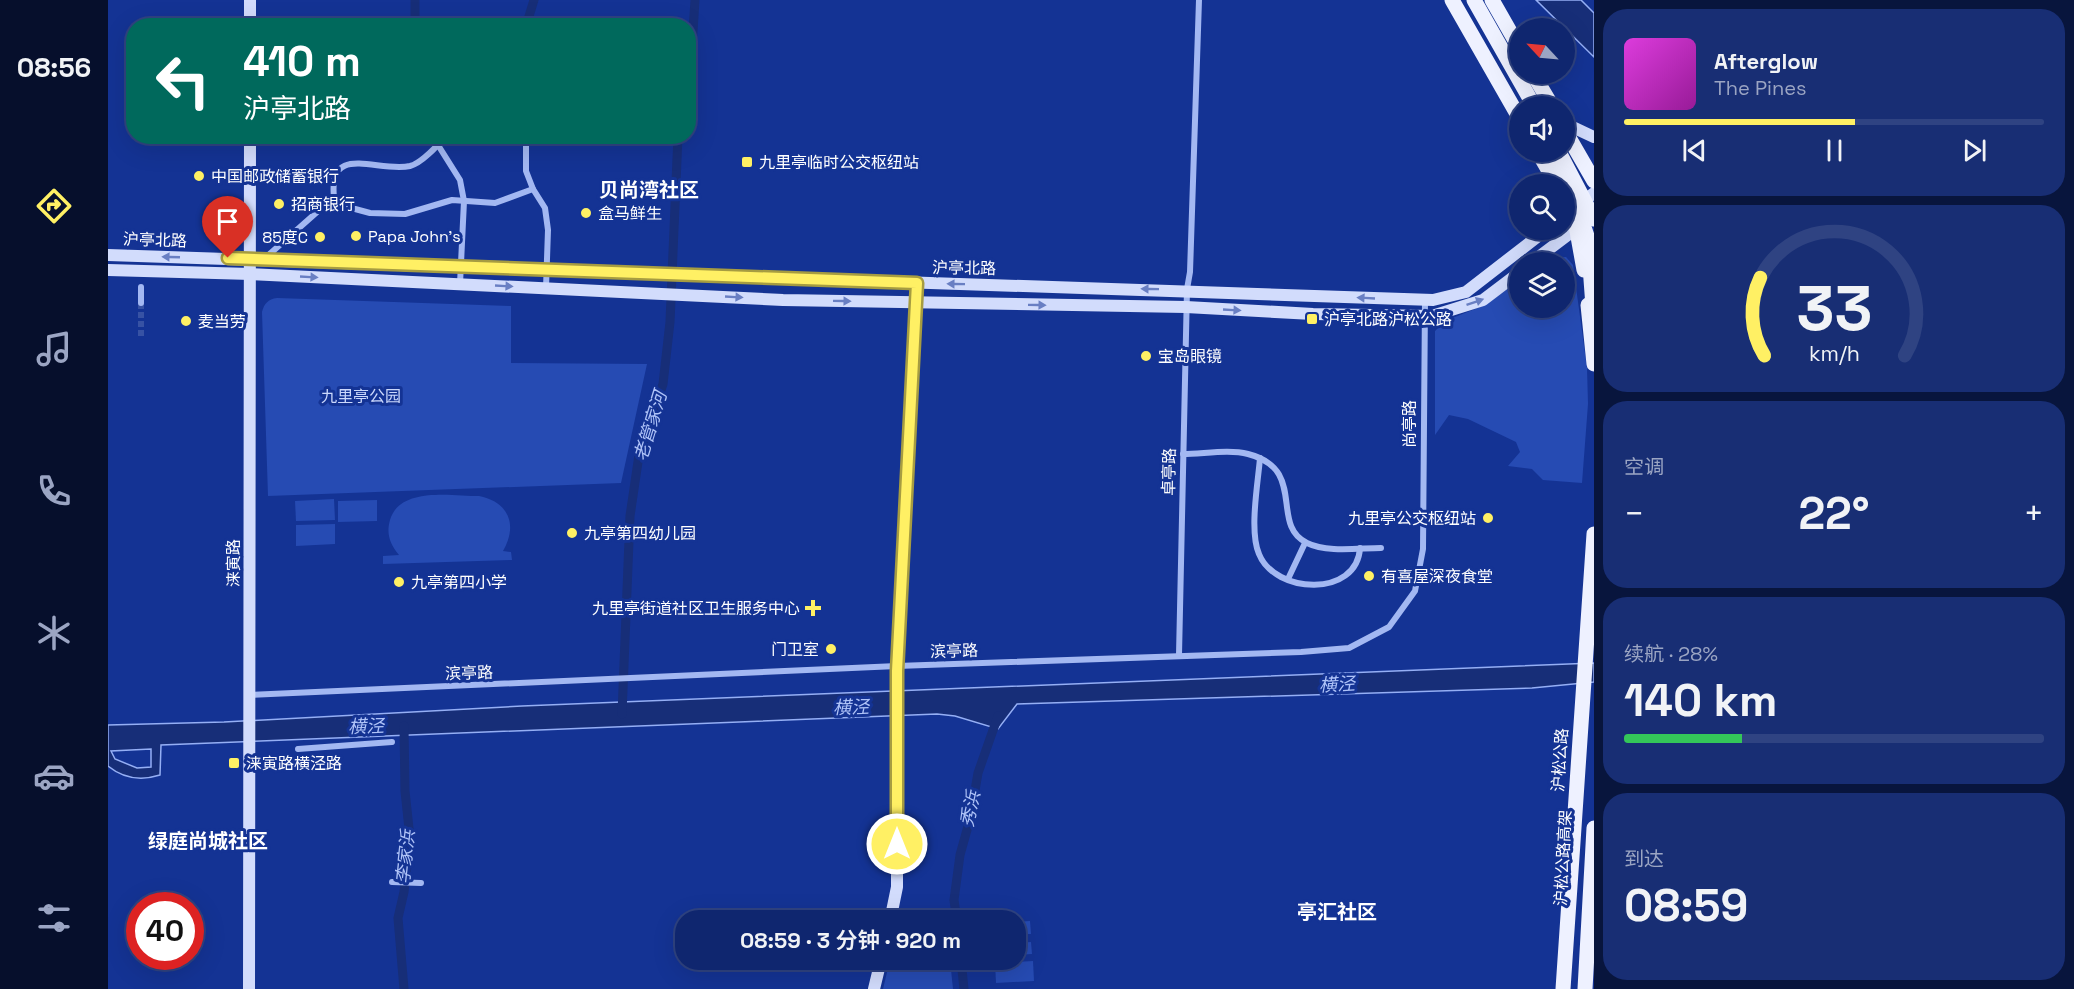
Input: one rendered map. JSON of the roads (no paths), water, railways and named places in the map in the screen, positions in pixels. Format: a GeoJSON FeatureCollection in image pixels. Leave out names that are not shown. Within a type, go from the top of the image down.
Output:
{"type":"FeatureCollection","features":[{"type":"Feature","properties":{"kind":"main road"},"geometry":{"type":"LineString","coordinates":[[1452,0],[1509,100]]}},
{"type":"Feature","properties":{"kind":"main road"},"geometry":{"type":"LineString","coordinates":[[1464,0],[1517,96]]}},
{"type":"Feature","properties":{"kind":"main road"},"geometry":{"type":"LineString","coordinates":[[1474,0],[1528,96]]}},
{"type":"Feature","properties":{"kind":"main road"},"geometry":{"type":"LineString","coordinates":[[1492,0],[1509,30]]}},
{"type":"Feature","properties":{"kind":"main road"},"geometry":{"type":"LineString","coordinates":[[1575,148],[1594,181]]}},
{"type":"Feature","properties":{"kind":"main road"},"geometry":{"type":"LineString","coordinates":[[1552,162],[1580,212],[1588,239],[1594,320]]}},
{"type":"Feature","properties":{"kind":"main road"},"geometry":{"type":"LineString","coordinates":[[1564,162],[1594,219]]}},
{"type":"Feature","properties":{"kind":"main road"},"geometry":{"type":"LineString","coordinates":[[1575,221],[1579,228],[1594,364]]}},
{"type":"Feature","properties":{"kind":"main road","name":"沪松公路"},"geometry":{"type":"LineString","coordinates":[[1563,989],[1582,699],[1588,657],[1594,534]]}},
{"type":"Feature","properties":{"kind":"main road","name":"沪松公路高架"},"geometry":{"type":"LineString","coordinates":[[1573,989],[1594,621]]}},
{"type":"Feature","properties":{"kind":"main road","name":"沪松公路高架"},"geometry":{"type":"LineString","coordinates":[[1585,989],[1594,828]]}},
{"type":"Feature","properties":{"kind":"street"},"geometry":{"type":"LineString","coordinates":[[250,0],[250,18]]}},
{"type":"Feature","properties":{"kind":"street","name":"卓亭路"},"geometry":{"type":"LineString","coordinates":[[1179,655],[1186,307],[1190,272],[1199,0]]}},
{"type":"Feature","properties":{"kind":"street"},"geometry":{"type":"LineString","coordinates":[[1575,128],[1594,137]]}},
{"type":"Feature","properties":{"kind":"street","name":"涞寅路"},"geometry":{"type":"LineString","coordinates":[[249,989],[251,274],[257,259],[250,144]]}},
{"type":"Feature","properties":{"kind":"street"},"geometry":{"type":"LineString","coordinates":[[525,144],[526,171],[533,189],[545,208],[548,230],[546,289]]}},
{"type":"Feature","properties":{"kind":"street"},"geometry":{"type":"LineString","coordinates":[[460,284],[464,201],[460,180],[438,145],[412,166],[390,168],[353,163],[343,165],[334,178],[334,197],[344,206],[370,213],[405,214],[452,200],[464,201],[495,203],[533,189]]}},
{"type":"Feature","properties":{"kind":"street"},"geometry":{"type":"LineString","coordinates":[[1575,204],[1594,193]]}},
{"type":"Feature","properties":{"kind":"street"},"geometry":{"type":"LineString","coordinates":[[257,259],[334,197]]}},
{"type":"Feature","properties":{"kind":"street"},"geometry":{"type":"LineString","coordinates":[[1546,252],[1579,228],[1594,212]]}},
{"type":"Feature","properties":{"kind":"street","name":"沪亭北路"},"geometry":{"type":"LineString","coordinates":[[108,255],[547,268],[917,283],[1187,289],[1425,299],[1466,291],[1533,240]]}},
{"type":"Feature","properties":{"kind":"street","name":"沪亭北路"},"geometry":{"type":"LineString","coordinates":[[108,270],[251,274],[654,294],[916,303],[1186,307],[1313,314],[1423,316],[1432,316],[1484,300],[1509,281]]}},
{"type":"Feature","properties":{"kind":"street"},"geometry":{"type":"LineString","coordinates":[[892,910],[897,886],[897,666],[917,283]]}},
{"type":"Feature","properties":{"kind":"street"},"geometry":{"type":"LineString","coordinates":[[141,287],[141,303]]}},
{"type":"Feature","properties":{"kind":"street","name":"尚亭路"},"geometry":{"type":"LineString","coordinates":[[1423,549],[1423,316],[1425,299]]}},
{"type":"Feature","properties":{"kind":"street"},"geometry":{"type":"LineString","coordinates":[[1183,454],[1245,453],[1260,458],[1274,465],[1283,480],[1290,523],[1295,534],[1305,543],[1318,547],[1381,548]]}},
{"type":"Feature","properties":{"kind":"street"},"geometry":{"type":"LineString","coordinates":[[1260,458],[1255,540],[1259,555],[1266,565],[1288,579],[1313,585],[1331,584],[1344,579],[1360,558],[1360,548]]}},
{"type":"Feature","properties":{"kind":"street"},"geometry":{"type":"LineString","coordinates":[[1288,579],[1305,543]]}},
{"type":"Feature","properties":{"kind":"street","name":"滨亭路"},"geometry":{"type":"LineString","coordinates":[[249,695],[897,666],[1301,652],[1349,648],[1389,627],[1415,591],[1423,549]]}},
{"type":"Feature","properties":{"kind":"street"},"geometry":{"type":"LineString","coordinates":[[298,749],[392,742]]}},
{"type":"Feature","properties":{"kind":"street"},"geometry":{"type":"LineString","coordinates":[[392,882],[421,883]]}},
{"type":"Feature","properties":{"kind":"street"},"geometry":{"type":"LineString","coordinates":[[874,989],[879,970]]}},
{"type":"Feature","properties":{"kind":"water"},"geometry":{"type":"Polygon","coordinates":[[[1536,0],[1581,0],[1594,13],[1594,57],[1575,38],[1575,18],[1554,18],[1536,0]]]}},
{"type":"Feature","properties":{"kind":"water","name":"横泾"},"geometry":{"type":"Polygon","coordinates":[[[1594,663],[1594,682],[1532,688],[1017,704],[998,729],[955,716],[937,714],[161,745],[160,775],[133,778],[120,774],[108,766],[108,725],[224,722],[522,706],[1594,663]],[[151,749],[111,751],[115,759],[137,768],[151,767],[151,749]]]}},
{"type":"Feature","properties":{"kind":"waterway"},"geometry":{"type":"LineString","coordinates":[[415,0],[415,18]]}},
{"type":"Feature","properties":{"kind":"waterway"},"geometry":{"type":"LineString","coordinates":[[528,18],[534,0]]}},
{"type":"Feature","properties":{"kind":"waterway","name":"老管家河"},"geometry":{"type":"LineString","coordinates":[[694,18],[695,0]]}},
{"type":"Feature","properties":{"kind":"waterway","name":"老管家河"},"geometry":{"type":"LineString","coordinates":[[622,714],[630,516],[639,455],[663,384],[670,322],[678,144]]}},
{"type":"Feature","properties":{"kind":"waterway","name":"秀浜"},"geometry":{"type":"LineString","coordinates":[[955,910],[954,900],[960,855],[970,819],[978,773],[998,716]]}},
{"type":"Feature","properties":{"kind":"waterway","name":"李家浜"},"geometry":{"type":"LineString","coordinates":[[404,726],[405,791],[410,838],[404,892],[398,918],[404,989]]}},
{"type":"Feature","properties":{"kind":"waterway","name":"秀浜"},"geometry":{"type":"LineString","coordinates":[[962,970],[964,989]]}},
{"type":"Feature","properties":{"kind":"tunnel"},"geometry":{"type":"LineString","coordinates":[[141,303],[141,337]]}},
{"type":"Feature","properties":{"kind":"place","name":"九里亭临时公交枢纽站"},"geometry":{"type":"Point","coordinates":[747,162]}},
{"type":"Feature","properties":{"kind":"place","name":"中国邮政储蓄银行"},"geometry":{"type":"Point","coordinates":[199,176]}},
{"type":"Feature","properties":{"kind":"place","name":"招商银行"},"geometry":{"type":"Point","coordinates":[279,204]}},
{"type":"Feature","properties":{"kind":"place","name":"盒马鲜生"},"geometry":{"type":"Point","coordinates":[586,213]}},
{"type":"Feature","properties":{"kind":"place","name":"Papa John's"},"geometry":{"type":"Point","coordinates":[356,236]}},
{"type":"Feature","properties":{"kind":"place","name":"85度C"},"geometry":{"type":"Point","coordinates":[320,237]}},
{"type":"Feature","properties":{"kind":"place","name":"沪亭北路沪松公路"},"geometry":{"type":"Point","coordinates":[1312,319]}},
{"type":"Feature","properties":{"kind":"place","name":"麦当劳"},"geometry":{"type":"Point","coordinates":[186,321]}},
{"type":"Feature","properties":{"kind":"place","name":"宝岛眼镜"},"geometry":{"type":"Point","coordinates":[1146,356]}},
{"type":"Feature","properties":{"kind":"place","name":"九里亭公交枢纽站"},"geometry":{"type":"Point","coordinates":[1488,518]}},
{"type":"Feature","properties":{"kind":"place","name":"九亭第四幼儿园"},"geometry":{"type":"Point","coordinates":[572,533]}},
{"type":"Feature","properties":{"kind":"place","name":"有喜屋深夜食堂"},"geometry":{"type":"Point","coordinates":[1369,576]}},
{"type":"Feature","properties":{"kind":"place","name":"九亭第四小学"},"geometry":{"type":"Point","coordinates":[399,582]}},
{"type":"Feature","properties":{"kind":"place","name":"九里亭街道社区卫生服务中心"},"geometry":{"type":"Point","coordinates":[813,608]}},
{"type":"Feature","properties":{"kind":"place","name":"门卫室"},"geometry":{"type":"Point","coordinates":[831,649]}},
{"type":"Feature","properties":{"kind":"place","name":"涞寅路横泾路"},"geometry":{"type":"Point","coordinates":[234,763]}},
{"type":"Feature","properties":{"kind":"district","name":"贝尚湾社区"},"geometry":{"type":"Point","coordinates":[649,190]}},
{"type":"Feature","properties":{"kind":"district","name":"绿庭尚城社区"},"geometry":{"type":"Point","coordinates":[208,841]}},
{"type":"Feature","properties":{"kind":"district","name":"亭汇社区"},"geometry":{"type":"Point","coordinates":[1337,912]}},
{"type":"Feature","properties":{"kind":"park label","name":"九里亭公园"},"geometry":{"type":"Point","coordinates":[361,396]}}]}
